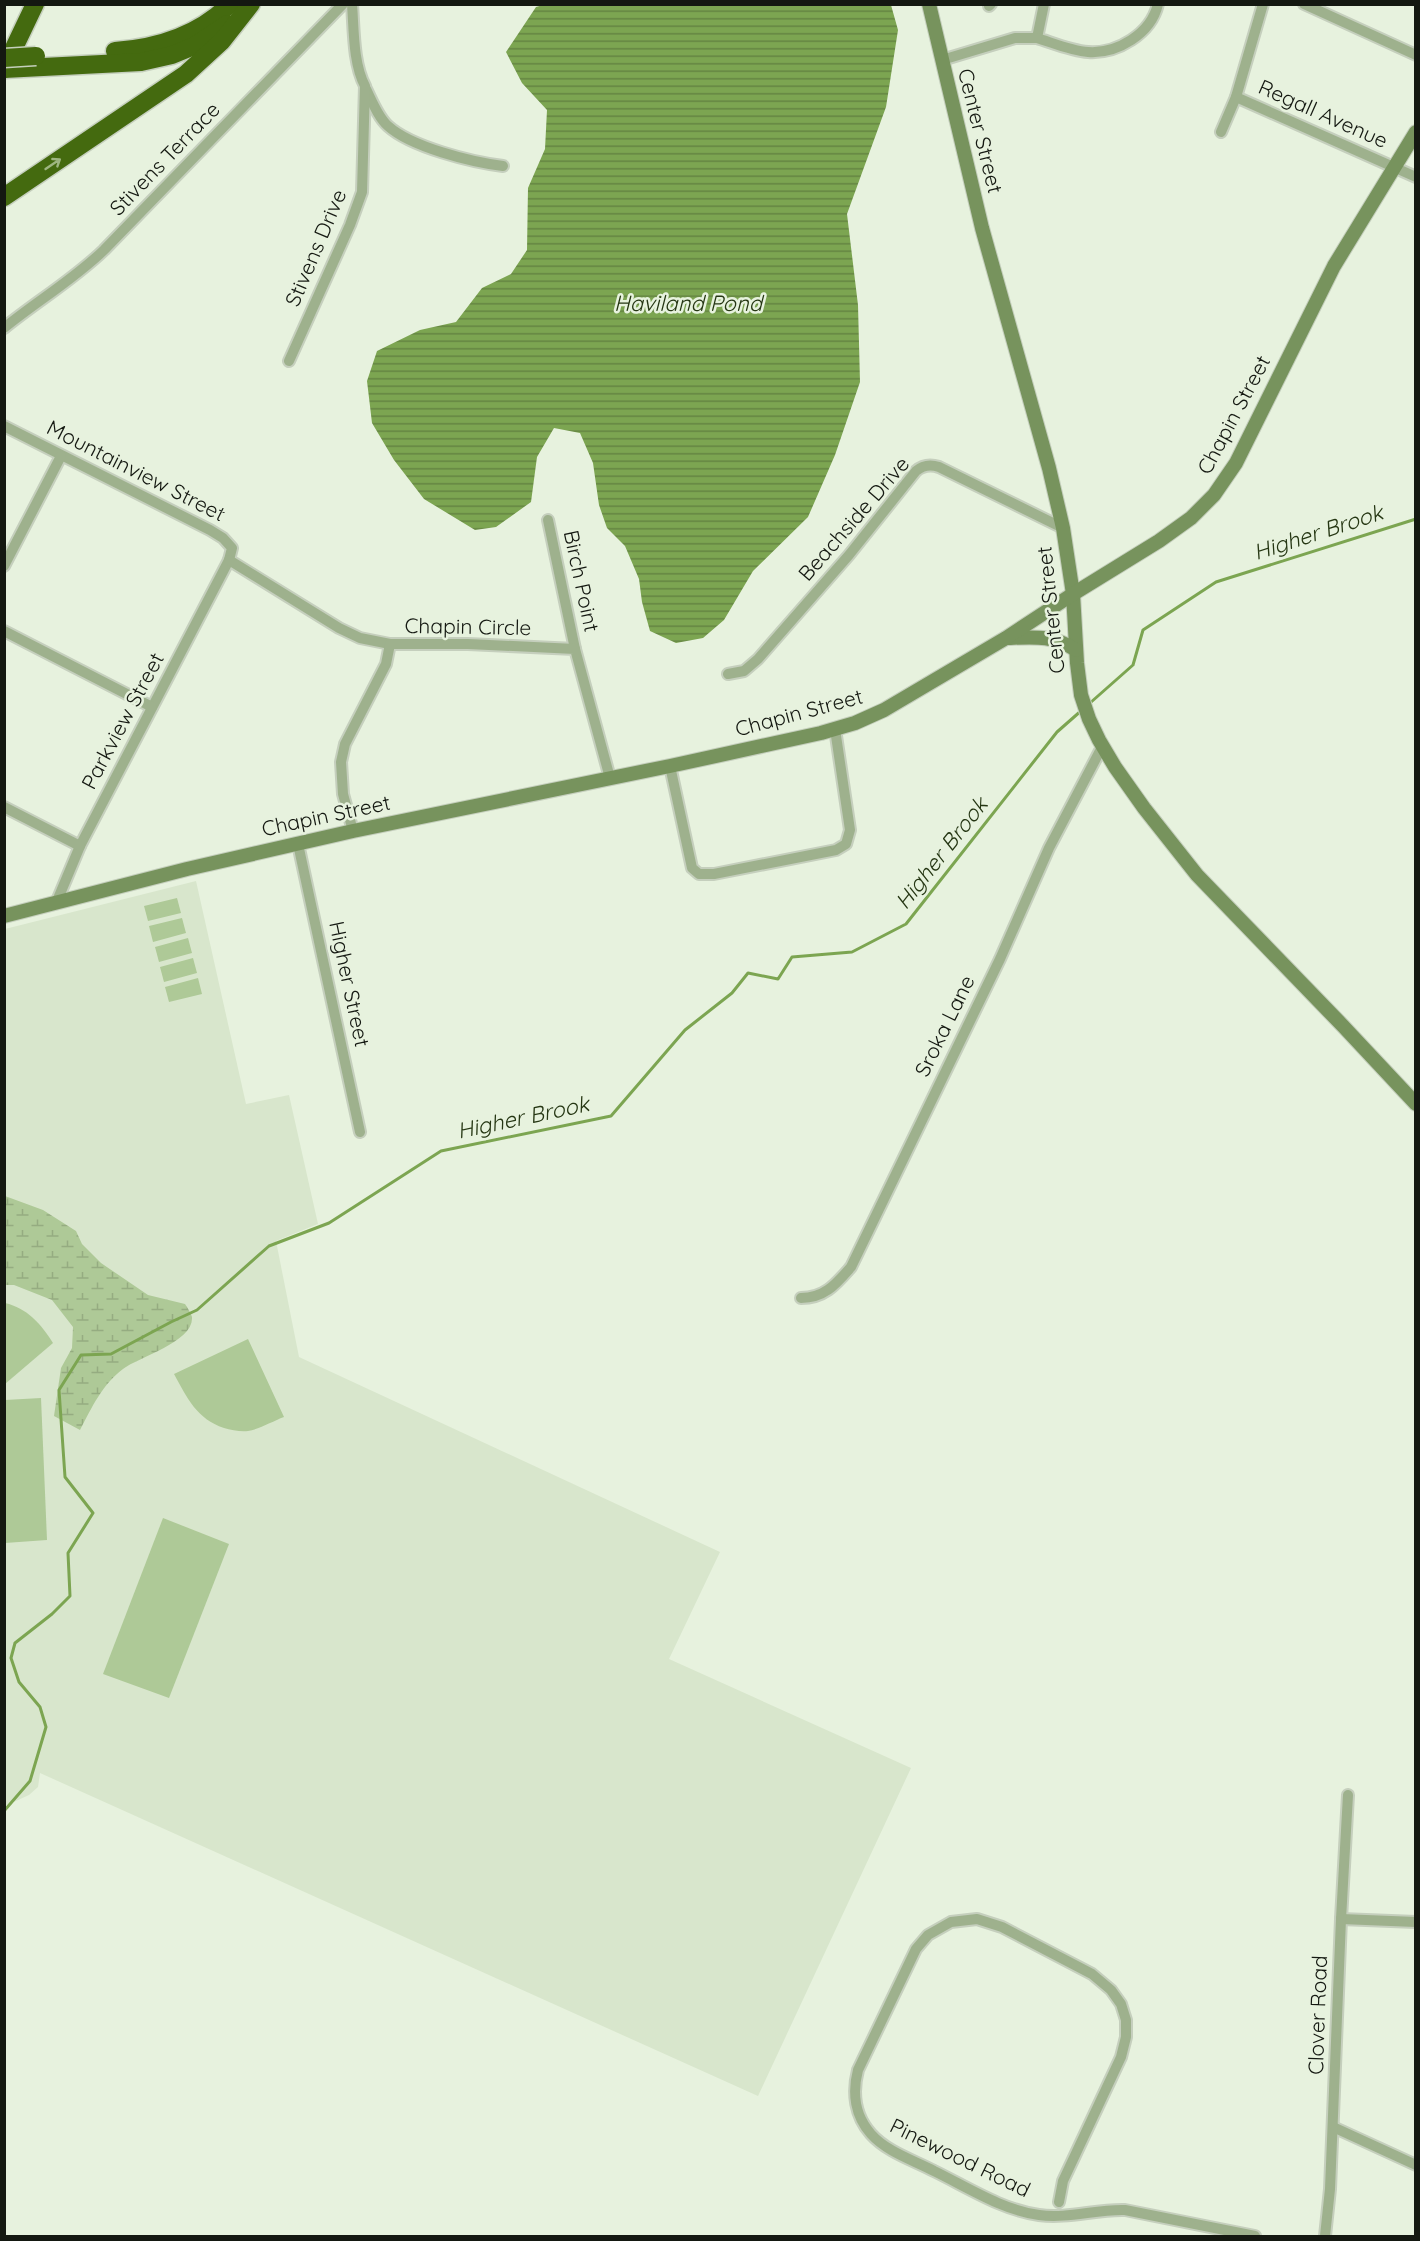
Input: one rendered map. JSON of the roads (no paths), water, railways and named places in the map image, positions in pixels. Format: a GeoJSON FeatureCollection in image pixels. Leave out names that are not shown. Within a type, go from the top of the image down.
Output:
{"type":"FeatureCollection","features":[{"type":"Feature","properties":{"kind":"highway"},"geometry":{"type":"LineString","coordinates":[[4,69],[35,4]]}},
{"type":"Feature","properties":{"kind":"highway"},"geometry":{"type":"LineString","coordinates":[[4,69],[36,61],[137,50],[162,44],[195,31],[218,17],[230,4]]}},
{"type":"Feature","properties":{"kind":"highway"},"geometry":{"type":"LineString","coordinates":[[4,58],[36,61],[141,62],[172,56],[216,32],[246,4]]}},
{"type":"Feature","properties":{"kind":"highway"},"geometry":{"type":"LineString","coordinates":[[4,197],[186,74],[222,41],[251,4]]}},
{"type":"Feature","properties":{"kind":"main road","name":"Center Street"},"geometry":{"type":"LineString","coordinates":[[929,4],[982,228],[1049,468],[1063,528],[1073,594],[1076,651],[1083,702],[1089,719],[1102,747],[1144,808],[1197,875],[1416,1104]]}},
{"type":"Feature","properties":{"kind":"main road","name":"Chapin Street"},"geometry":{"type":"LineString","coordinates":[[4,916],[57,901],[353,831],[670,766],[835,729],[871,717],[1006,638],[1159,541],[1191,518],[1214,495],[1236,463],[1334,266],[1416,132]]}},
{"type":"Feature","properties":{"kind":"main road"},"geometry":{"type":"LineString","coordinates":[[1006,638],[1042,636],[1067,645],[1076,651]]}},
{"type":"Feature","properties":{"kind":"street","name":"Stivens Terrace"},"geometry":{"type":"LineString","coordinates":[[4,328],[31,306],[78,274],[104,250],[343,4]]}},
{"type":"Feature","properties":{"kind":"street","name":"Stivens Drive"},"geometry":{"type":"LineString","coordinates":[[289,361],[350,225],[362,192],[365,86],[355,42],[352,4]]}},
{"type":"Feature","properties":{"kind":"street"},"geometry":{"type":"LineString","coordinates":[[1037,38],[1044,4]]}},
{"type":"Feature","properties":{"kind":"street"},"geometry":{"type":"LineString","coordinates":[[942,60],[1016,38],[1037,38],[1087,52],[1113,50],[1141,33],[1158,4]]}},
{"type":"Feature","properties":{"kind":"street"},"geometry":{"type":"LineString","coordinates":[[1221,132],[1236,97],[1263,4]]}},
{"type":"Feature","properties":{"kind":"street"},"geometry":{"type":"LineString","coordinates":[[1304,4],[1416,55]]}},
{"type":"Feature","properties":{"kind":"street"},"geometry":{"type":"LineString","coordinates":[[365,86],[387,125],[403,136],[462,158],[503,166]]}},
{"type":"Feature","properties":{"kind":"street","name":"Regall Avenue"},"geometry":{"type":"LineString","coordinates":[[1236,97],[1416,177]]}},
{"type":"Feature","properties":{"kind":"street","name":"Mountainview Street"},"geometry":{"type":"LineString","coordinates":[[4,426],[224,538],[232,548],[229,561]]}},
{"type":"Feature","properties":{"kind":"street"},"geometry":{"type":"LineString","coordinates":[[4,567],[61,456]]}},
{"type":"Feature","properties":{"kind":"street","name":"Beachside Drive"},"geometry":{"type":"LineString","coordinates":[[728,674],[744,671],[758,659],[849,555],[916,471],[922,467],[930,465],[939,467],[1063,528]]}},
{"type":"Feature","properties":{"kind":"street","name":"Birch Point"},"geometry":{"type":"LineString","coordinates":[[548,520],[575,649]]}},
{"type":"Feature","properties":{"kind":"street"},"geometry":{"type":"LineString","coordinates":[[229,561],[339,628],[360,638],[390,644]]}},
{"type":"Feature","properties":{"kind":"street","name":"Parkview Street"},"geometry":{"type":"LineString","coordinates":[[57,901],[80,846],[229,561]]}},
{"type":"Feature","properties":{"kind":"street"},"geometry":{"type":"LineString","coordinates":[[4,631],[152,707]]}},
{"type":"Feature","properties":{"kind":"street","name":"Chapin Circle"},"geometry":{"type":"LineString","coordinates":[[353,831],[343,794],[341,762],[345,744],[386,664],[390,644],[575,649]]}},
{"type":"Feature","properties":{"kind":"street"},"geometry":{"type":"LineString","coordinates":[[575,649],[610,778]]}},
{"type":"Feature","properties":{"kind":"street"},"geometry":{"type":"LineString","coordinates":[[670,766],[692,868],[699,874],[714,874],[836,850],[846,844],[850,830],[835,729]]}},
{"type":"Feature","properties":{"kind":"street","name":"Sroka Lane"},"geometry":{"type":"LineString","coordinates":[[801,1298],[814,1298],[827,1292],[851,1267],[1000,959],[1052,843],[1102,747]]}},
{"type":"Feature","properties":{"kind":"street"},"geometry":{"type":"LineString","coordinates":[[4,807],[80,846]]}},
{"type":"Feature","properties":{"kind":"street","name":"Higher Street"},"geometry":{"type":"LineString","coordinates":[[298,844],[360,1132]]}},
{"type":"Feature","properties":{"kind":"street","name":"Clover Road"},"geometry":{"type":"LineString","coordinates":[[1325,2236],[1330,2188],[1348,1795]]}},
{"type":"Feature","properties":{"kind":"street","name":"Pinewood Road"},"geometry":{"type":"LineString","coordinates":[[1059,2202],[1063,2181],[1125,2047],[1127,2028],[1121,2004],[1099,1978],[1002,1926],[977,1919],[951,1922],[928,1935],[916,1949],[858,2070],[855,2087],[856,2104],[871,2134],[892,2150],[998,2202],[1025,2212],[1049,2216],[1106,2209],[1125,2210],[1255,2236]]}},
{"type":"Feature","properties":{"kind":"street"},"geometry":{"type":"LineString","coordinates":[[1341,1919],[1416,1922]]}},
{"type":"Feature","properties":{"kind":"street"},"geometry":{"type":"LineString","coordinates":[[1333,2127],[1416,2165]]}},
{"type":"Feature","properties":{"kind":"water","name":"Haviland Pond"},"geometry":{"type":"Polygon","coordinates":[[[543,5],[891,5],[898,30],[886,107],[847,214],[858,305],[860,382],[835,455],[808,517],[753,571],[724,620],[703,638],[676,643],[650,631],[642,602],[639,579],[625,546],[607,528],[599,505],[593,463],[580,433],[554,428],[537,457],[531,502],[496,527],[475,530],[424,499],[394,460],[372,423],[367,381],[377,351],[420,330],[456,322],[482,288],[511,274],[527,250],[528,188],[545,149],[547,110],[522,83],[506,52],[536,7],[543,5]]]}},
{"type":"Feature","properties":{"kind":"waterway","name":"Higher Brook"},"geometry":{"type":"LineString","coordinates":[[1090,703],[1133,665],[1143,630],[1216,582],[1416,519]]}},
{"type":"Feature","properties":{"kind":"waterway","name":"Higher Brook"},"geometry":{"type":"LineString","coordinates":[[4,1811],[30,1781],[46,1727],[40,1707],[19,1682],[11,1658],[15,1643],[52,1614],[70,1596],[68,1553],[93,1513],[65,1477],[59,1390],[81,1355],[111,1354],[197,1310],[269,1246],[329,1223],[441,1151],[611,1116],[685,1030],[732,993],[748,973],[778,979],[792,957],[852,952],[906,924],[1057,732],[1082,710]]}}]}
